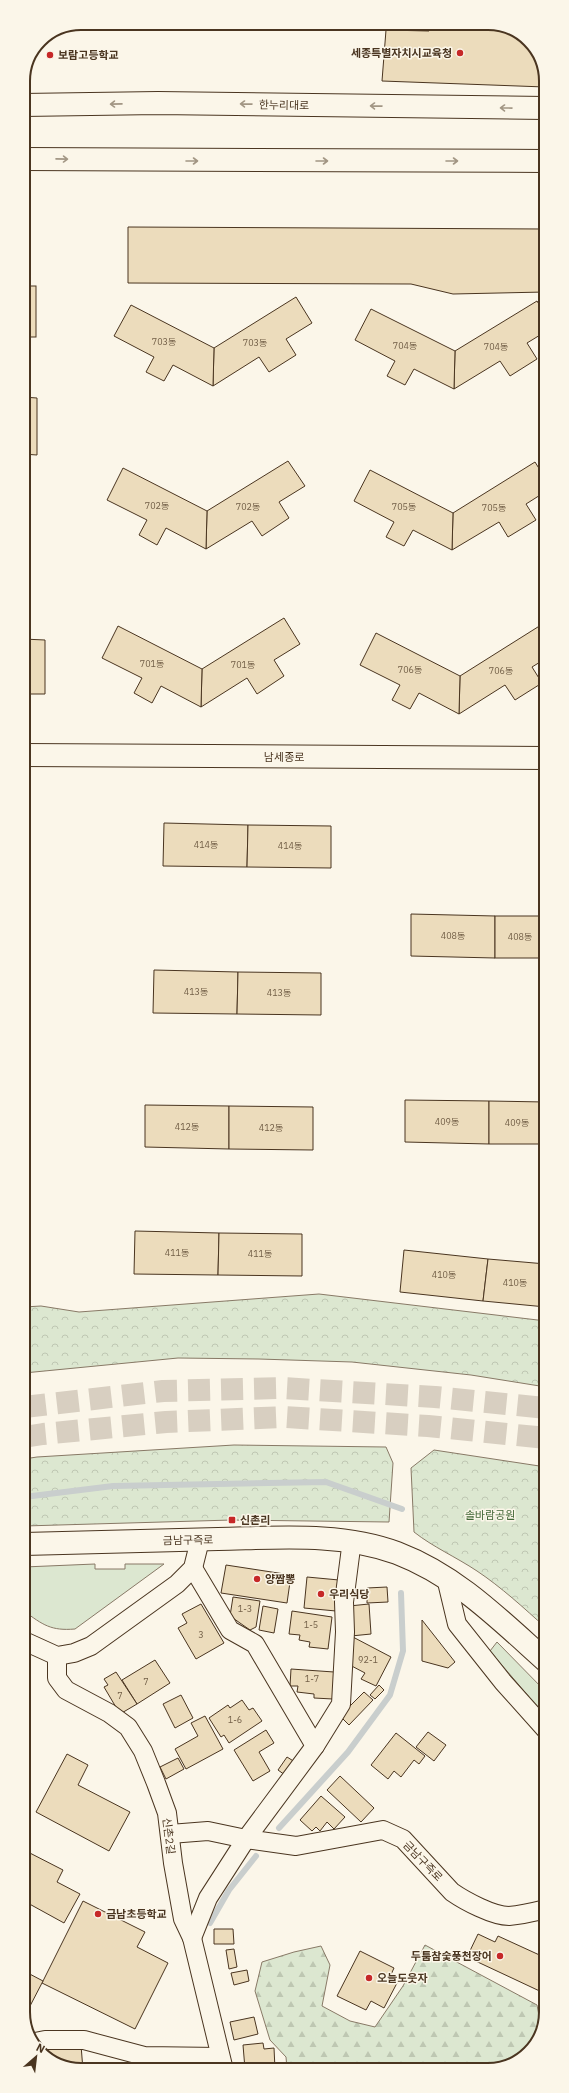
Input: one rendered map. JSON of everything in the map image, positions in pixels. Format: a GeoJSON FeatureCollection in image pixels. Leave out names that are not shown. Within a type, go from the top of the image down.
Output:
{"type":"FeatureCollection","features":[{"type":"Feature","properties":{"kind":"street","name":"한누리대로"},"geometry":{"type":"LineString","coordinates":[[30,105],[158,103],[539,108]]}},
{"type":"Feature","properties":{"kind":"street"},"geometry":{"type":"LineString","coordinates":[[30,159],[539,161]]}},
{"type":"Feature","properties":{"kind":"street","name":"남세종로"},"geometry":{"type":"LineString","coordinates":[[30,755],[539,758]]}},
{"type":"Feature","properties":{"kind":"street","name":"금남구즉로"},"geometry":{"type":"LineString","coordinates":[[30,1544],[279,1538],[352,1540],[398,1553],[446,1578],[479,1600],[539,1655]]}},
{"type":"Feature","properties":{"kind":"street"},"geometry":{"type":"LineString","coordinates":[[30,1644],[57,1656],[74,1654],[91,1646],[177,1584],[193,1568],[200,1540]]}},
{"type":"Feature","properties":{"kind":"street"},"geometry":{"type":"LineString","coordinates":[[192,1938],[208,1898],[246,1839],[315,1746],[341,1704],[345,1632],[344,1602],[352,1540]]}},
{"type":"Feature","properties":{"kind":"street"},"geometry":{"type":"LineString","coordinates":[[193,1568],[230,1630],[255,1644],[315,1746]]}},
{"type":"Feature","properties":{"kind":"street"},"geometry":{"type":"LineString","coordinates":[[446,1578],[457,1624],[503,1682],[539,1722]]}},
{"type":"Feature","properties":{"kind":"street","name":"신촌2길"},"geometry":{"type":"LineString","coordinates":[[56,2040],[84,2040],[144,2056],[222,2063],[192,1938],[183,1919],[173,1863],[167,1814],[156,1782],[142,1751],[128,1727],[109,1713],[66,1690],[56,1678],[57,1656]]}},
{"type":"Feature","properties":{"kind":"street","name":"금남구즉로"},"geometry":{"type":"LineString","coordinates":[[170,1834],[208,1831],[246,1839],[296,1846],[383,1830],[403,1839],[452,1892],[462,1899],[488,1910],[508,1916],[539,1910]]}},
{"type":"Feature","properties":{"kind":"green space"},"geometry":{"type":"Polygon","coordinates":[[[319,1294],[539,1320],[539,1386],[471,1375],[352,1362],[259,1359],[178,1358],[30,1372],[30,1307],[41,1306],[79,1312],[319,1294]]]}},
{"type":"Feature","properties":{"kind":"green space"},"geometry":{"type":"Polygon","coordinates":[[[234,1445],[386,1447],[393,1463],[389,1522],[232,1520],[30,1526],[30,1458],[234,1445]]]}},
{"type":"Feature","properties":{"kind":"green space","name":"솔바람공원"},"geometry":{"type":"Polygon","coordinates":[[[434,1450],[539,1466],[539,1622],[486,1577],[414,1532],[411,1468],[434,1450]]]}},
{"type":"Feature","properties":{"kind":"green space"},"geometry":{"type":"Polygon","coordinates":[[[95,1564],[95,1569],[125,1569],[125,1564],[164,1564],[75,1629],[53,1628],[30,1615],[30,1567],[95,1564]]]}},
{"type":"Feature","properties":{"kind":"green space"},"geometry":{"type":"Polygon","coordinates":[[[497,1642],[539,1685],[539,1709],[490,1651],[497,1642]]]}},
{"type":"Feature","properties":{"kind":"green space"},"geometry":{"type":"Polygon","coordinates":[[[425,1945],[537,2005],[539,2015],[535,2032],[526,2046],[519,2052],[514,2056],[498,2062],[286,2063],[286,2057],[270,2040],[255,1991],[262,1962],[294,1952],[321,1946],[330,1965],[322,2006],[350,2021],[375,2027],[403,1986],[425,1945]]]}},
{"type":"Feature","properties":{"kind":"building","name":"세종특별자치시교육청"},"geometry":{"type":"Polygon","coordinates":[[[386,30],[491,30],[514,37],[526,47],[532,55],[538,71],[539,87],[382,81],[386,30]]]}},
{"type":"Feature","properties":{"kind":"building"},"geometry":{"type":"Polygon","coordinates":[[[128,227],[539,229],[539,292],[453,294],[411,284],[128,283],[128,227]]]}},
{"type":"Feature","properties":{"kind":"building"},"geometry":{"type":"Polygon","coordinates":[[[30,286],[36,286],[36,337],[30,337],[30,286]]]}},
{"type":"Feature","properties":{"kind":"building"},"geometry":{"type":"Polygon","coordinates":[[[296,297],[312,323],[286,339],[296,355],[269,372],[259,357],[213,386],[214,348],[296,297]]]}},
{"type":"Feature","properties":{"kind":"building"},"geometry":{"type":"Polygon","coordinates":[[[537,301],[539,304],[539,336],[527,343],[537,359],[510,376],[500,361],[454,389],[455,351],[537,301]]]}},
{"type":"Feature","properties":{"kind":"building"},"geometry":{"type":"Polygon","coordinates":[[[131,305],[214,348],[213,386],[173,365],[164,381],[146,372],[154,357],[114,336],[131,305]]]}},
{"type":"Feature","properties":{"kind":"building"},"geometry":{"type":"Polygon","coordinates":[[[371,309],[455,351],[454,389],[414,369],[405,385],[387,376],[395,361],[355,340],[371,309]]]}},
{"type":"Feature","properties":{"kind":"building"},"geometry":{"type":"Polygon","coordinates":[[[30,398],[37,398],[37,455],[30,454],[30,398]]]}},
{"type":"Feature","properties":{"kind":"building"},"geometry":{"type":"Polygon","coordinates":[[[288,461],[305,486],[279,502],[289,518],[262,536],[252,521],[206,549],[207,511],[288,461]]]}},
{"type":"Feature","properties":{"kind":"building"},"geometry":{"type":"Polygon","coordinates":[[[535,462],[539,468],[539,496],[526,504],[536,520],[508,537],[499,522],[452,550],[453,513],[535,462]]]}},
{"type":"Feature","properties":{"kind":"building"},"geometry":{"type":"Polygon","coordinates":[[[123,468],[207,511],[206,549],[166,528],[157,545],[139,535],[147,520],[107,500],[123,468]]]}},
{"type":"Feature","properties":{"kind":"building"},"geometry":{"type":"Polygon","coordinates":[[[370,470],[453,513],[452,550],[413,530],[404,546],[386,537],[394,522],[354,501],[370,470]]]}},
{"type":"Feature","properties":{"kind":"building"},"geometry":{"type":"Polygon","coordinates":[[[284,618],[300,644],[274,660],[284,676],[257,694],[247,678],[201,707],[202,669],[284,618]]]}},
{"type":"Feature","properties":{"kind":"building"},"geometry":{"type":"Polygon","coordinates":[[[118,626],[202,669],[201,707],[161,686],[152,703],[134,693],[142,678],[102,658],[118,626]]]}},
{"type":"Feature","properties":{"kind":"building"},"geometry":{"type":"Polygon","coordinates":[[[539,626],[539,663],[532,667],[539,678],[539,685],[515,700],[505,685],[459,714],[460,676],[539,626]]]}},
{"type":"Feature","properties":{"kind":"building"},"geometry":{"type":"Polygon","coordinates":[[[376,633],[460,676],[459,714],[419,693],[410,709],[392,700],[400,685],[360,665],[376,633]]]}},
{"type":"Feature","properties":{"kind":"building"},"geometry":{"type":"Polygon","coordinates":[[[30,639],[45,640],[45,694],[30,694],[30,639]]]}},
{"type":"Feature","properties":{"kind":"building"},"geometry":{"type":"Polygon","coordinates":[[[164,823],[248,825],[247,867],[163,866],[164,823]]]}},
{"type":"Feature","properties":{"kind":"building"},"geometry":{"type":"Polygon","coordinates":[[[248,825],[331,826],[331,868],[247,867],[248,825]]]}},
{"type":"Feature","properties":{"kind":"building"},"geometry":{"type":"Polygon","coordinates":[[[411,914],[495,916],[495,958],[411,956],[411,914]]]}},
{"type":"Feature","properties":{"kind":"building"},"geometry":{"type":"Polygon","coordinates":[[[495,916],[539,916],[539,958],[495,958],[495,916]]]}},
{"type":"Feature","properties":{"kind":"building"},"geometry":{"type":"Polygon","coordinates":[[[154,970],[238,972],[237,1014],[153,1013],[154,970]]]}},
{"type":"Feature","properties":{"kind":"building"},"geometry":{"type":"Polygon","coordinates":[[[238,972],[321,973],[321,1015],[237,1014],[238,972]]]}},
{"type":"Feature","properties":{"kind":"building"},"geometry":{"type":"Polygon","coordinates":[[[405,1100],[489,1101],[489,1144],[405,1142],[405,1100]]]}},
{"type":"Feature","properties":{"kind":"building"},"geometry":{"type":"Polygon","coordinates":[[[489,1101],[539,1102],[539,1144],[489,1144],[489,1101]]]}},
{"type":"Feature","properties":{"kind":"building"},"geometry":{"type":"Polygon","coordinates":[[[145,1105],[229,1106],[229,1149],[145,1147],[145,1105]]]}},
{"type":"Feature","properties":{"kind":"building"},"geometry":{"type":"Polygon","coordinates":[[[229,1106],[313,1107],[313,1150],[229,1149],[229,1106]]]}},
{"type":"Feature","properties":{"kind":"building"},"geometry":{"type":"Polygon","coordinates":[[[135,1231],[219,1233],[218,1275],[134,1274],[135,1231]]]}},
{"type":"Feature","properties":{"kind":"building"},"geometry":{"type":"Polygon","coordinates":[[[219,1233],[302,1234],[302,1276],[218,1275],[219,1233]]]}},
{"type":"Feature","properties":{"kind":"building"},"geometry":{"type":"Polygon","coordinates":[[[404,1250],[488,1259],[483,1301],[400,1292],[404,1250]]]}},
{"type":"Feature","properties":{"kind":"building"},"geometry":{"type":"Polygon","coordinates":[[[488,1259],[539,1263],[539,1306],[483,1301],[488,1259]]]}},
{"type":"Feature","properties":{"kind":"building"},"geometry":{"type":"Polygon","coordinates":[[[226,1565],[291,1575],[287,1603],[221,1593],[226,1565]]]}},
{"type":"Feature","properties":{"kind":"building"},"geometry":{"type":"Polygon","coordinates":[[[307,1577],[339,1580],[336,1611],[304,1608],[307,1577]]]}},
{"type":"Feature","properties":{"kind":"building"},"geometry":{"type":"Polygon","coordinates":[[[387,1587],[388,1602],[367,1603],[367,1588],[387,1587]]]}},
{"type":"Feature","properties":{"kind":"building"},"geometry":{"type":"Polygon","coordinates":[[[233,1597],[260,1601],[256,1627],[250,1630],[230,1616],[233,1597]]]}},
{"type":"Feature","properties":{"kind":"building"},"geometry":{"type":"Polygon","coordinates":[[[201,1604],[224,1643],[196,1659],[178,1628],[187,1623],[182,1614],[201,1604]]]}},
{"type":"Feature","properties":{"kind":"building"},"geometry":{"type":"Polygon","coordinates":[[[369,1604],[371,1634],[351,1636],[349,1606],[369,1604]]]}},
{"type":"Feature","properties":{"kind":"building"},"geometry":{"type":"Polygon","coordinates":[[[263,1606],[278,1609],[274,1633],[259,1630],[263,1606]]]}},
{"type":"Feature","properties":{"kind":"building"},"geometry":{"type":"Polygon","coordinates":[[[292,1611],[332,1617],[328,1649],[309,1647],[310,1642],[299,1640],[300,1635],[289,1634],[292,1611]]]}},
{"type":"Feature","properties":{"kind":"building"},"geometry":{"type":"Polygon","coordinates":[[[422,1620],[455,1662],[448,1668],[422,1661],[422,1620]]]}},
{"type":"Feature","properties":{"kind":"building"},"geometry":{"type":"Polygon","coordinates":[[[351,1636],[391,1657],[376,1686],[361,1679],[365,1673],[346,1663],[351,1636]]]}},
{"type":"Feature","properties":{"kind":"building"},"geometry":{"type":"Polygon","coordinates":[[[155,1660],[170,1683],[137,1704],[122,1680],[155,1660]]]}},
{"type":"Feature","properties":{"kind":"building"},"geometry":{"type":"Polygon","coordinates":[[[291,1669],[334,1672],[333,1699],[314,1698],[314,1694],[297,1692],[298,1686],[290,1686],[291,1669]]]}},
{"type":"Feature","properties":{"kind":"building"},"geometry":{"type":"Polygon","coordinates":[[[116,1672],[137,1704],[120,1714],[104,1687],[108,1685],[104,1679],[116,1672]]]}},
{"type":"Feature","properties":{"kind":"building"},"geometry":{"type":"Polygon","coordinates":[[[379,1685],[384,1690],[375,1699],[370,1695],[379,1685]]]}},
{"type":"Feature","properties":{"kind":"building"},"geometry":{"type":"Polygon","coordinates":[[[364,1692],[373,1700],[349,1725],[340,1716],[364,1692]]]}},
{"type":"Feature","properties":{"kind":"building"},"geometry":{"type":"Polygon","coordinates":[[[181,1695],[193,1718],[175,1728],[163,1704],[181,1695]]]}},
{"type":"Feature","properties":{"kind":"building"},"geometry":{"type":"Polygon","coordinates":[[[242,1700],[249,1710],[253,1708],[262,1721],[229,1743],[224,1735],[221,1737],[209,1718],[228,1705],[230,1708],[242,1700]]]}},
{"type":"Feature","properties":{"kind":"building"},"geometry":{"type":"Polygon","coordinates":[[[205,1716],[223,1749],[186,1769],[175,1749],[198,1736],[191,1723],[205,1716]]]}},
{"type":"Feature","properties":{"kind":"building"},"geometry":{"type":"Polygon","coordinates":[[[266,1730],[274,1743],[259,1752],[270,1771],[253,1781],[234,1750],[266,1730]]]}},
{"type":"Feature","properties":{"kind":"building"},"geometry":{"type":"Polygon","coordinates":[[[428,1732],[446,1745],[434,1761],[416,1747],[428,1732]]]}},
{"type":"Feature","properties":{"kind":"building"},"geometry":{"type":"Polygon","coordinates":[[[396,1733],[425,1756],[419,1764],[414,1760],[401,1777],[394,1771],[388,1779],[371,1765],[396,1733]]]}},
{"type":"Feature","properties":{"kind":"building"},"geometry":{"type":"Polygon","coordinates":[[[67,1754],[88,1765],[78,1785],[130,1812],[109,1851],[36,1812],[67,1754]]]}},
{"type":"Feature","properties":{"kind":"building"},"geometry":{"type":"Polygon","coordinates":[[[287,1757],[295,1762],[285,1775],[278,1770],[287,1757]]]}},
{"type":"Feature","properties":{"kind":"building"},"geometry":{"type":"Polygon","coordinates":[[[178,1758],[184,1769],[166,1779],[160,1767],[178,1758]]]}},
{"type":"Feature","properties":{"kind":"building"},"geometry":{"type":"Polygon","coordinates":[[[340,1776],[374,1808],[361,1822],[327,1790],[340,1776]]]}},
{"type":"Feature","properties":{"kind":"building"},"geometry":{"type":"Polygon","coordinates":[[[321,1796],[345,1817],[334,1829],[327,1822],[320,1831],[316,1827],[312,1831],[300,1820],[321,1796]]]}},
{"type":"Feature","properties":{"kind":"building"},"geometry":{"type":"Polygon","coordinates":[[[30,1853],[63,1870],[57,1882],[80,1894],[64,1923],[30,1904],[30,1853]]]}},
{"type":"Feature","properties":{"kind":"building"},"geometry":{"type":"Polygon","coordinates":[[[83,1901],[145,1932],[137,1947],[168,1963],[135,2029],[42,1983],[83,1901]]]}},
{"type":"Feature","properties":{"kind":"building"},"geometry":{"type":"Polygon","coordinates":[[[214,1929],[233,1929],[234,1944],[214,1944],[214,1929]]]}},
{"type":"Feature","properties":{"kind":"building"},"geometry":{"type":"Polygon","coordinates":[[[478,1934],[495,1942],[498,1936],[539,1955],[539,1991],[467,1957],[478,1934]]]}},
{"type":"Feature","properties":{"kind":"building"},"geometry":{"type":"Polygon","coordinates":[[[234,1949],[237,1967],[229,1969],[226,1950],[234,1949]]]}},
{"type":"Feature","properties":{"kind":"building"},"geometry":{"type":"Polygon","coordinates":[[[360,1951],[394,1968],[389,1979],[397,1983],[384,2008],[371,2001],[366,2010],[337,1996],[360,1951]]]}},
{"type":"Feature","properties":{"kind":"building"},"geometry":{"type":"Polygon","coordinates":[[[247,1970],[249,1981],[234,1985],[231,1973],[247,1970]]]}},
{"type":"Feature","properties":{"kind":"building"},"geometry":{"type":"Polygon","coordinates":[[[30,1974],[43,1981],[30,2006],[30,1974]]]}},
{"type":"Feature","properties":{"kind":"building"},"geometry":{"type":"Polygon","coordinates":[[[254,2017],[258,2034],[234,2040],[230,2022],[254,2017]]]}},
{"type":"Feature","properties":{"kind":"building"},"geometry":{"type":"Polygon","coordinates":[[[263,2043],[264,2049],[274,2048],[275,2063],[244,2063],[243,2045],[263,2043]]]}},
{"type":"Feature","properties":{"kind":"building"},"geometry":{"type":"Polygon","coordinates":[[[81,2045],[82,2063],[61,2059],[56,2056],[56,2047],[81,2045]]]}},
{"type":"Feature","properties":{"kind":"waterway"},"geometry":{"type":"LineString","coordinates":[[30,1496],[113,1486],[326,1482],[402,1509]]}},
{"type":"Feature","properties":{"kind":"waterway"},"geometry":{"type":"LineString","coordinates":[[279,1828],[348,1752],[390,1695],[403,1651],[401,1593]]}},
{"type":"Feature","properties":{"kind":"waterway"},"geometry":{"type":"LineString","coordinates":[[210,1923],[229,1890],[256,1856]]}},
{"type":"Feature","properties":{"kind":"tunnel"},"geometry":{"type":"LineString","coordinates":[[30,1406],[163,1391],[281,1388],[435,1397],[539,1407]]}},
{"type":"Feature","properties":{"kind":"tunnel"},"geometry":{"type":"LineString","coordinates":[[30,1436],[166,1422],[285,1417],[428,1426],[539,1437]]}},
{"type":"Feature","properties":{"kind":"place","name":"세종특별자치시교육청"},"geometry":{"type":"Point","coordinates":[460,53]}},
{"type":"Feature","properties":{"kind":"place","name":"보람고등학교"},"geometry":{"type":"Point","coordinates":[50,55]}},
{"type":"Feature","properties":{"kind":"place","name":"신촌리"},"geometry":{"type":"Point","coordinates":[232,1520]}},
{"type":"Feature","properties":{"kind":"place","name":"양짬뽕"},"geometry":{"type":"Point","coordinates":[257,1579]}},
{"type":"Feature","properties":{"kind":"place","name":"우리식당"},"geometry":{"type":"Point","coordinates":[321,1594]}},
{"type":"Feature","properties":{"kind":"place","name":"금남초등학교"},"geometry":{"type":"Point","coordinates":[98,1914]}},
{"type":"Feature","properties":{"kind":"place","name":"두툼참숯풍천장어"},"geometry":{"type":"Point","coordinates":[500,1956]}},
{"type":"Feature","properties":{"kind":"place","name":"오늘도웃자"},"geometry":{"type":"Point","coordinates":[369,1978]}}]}
